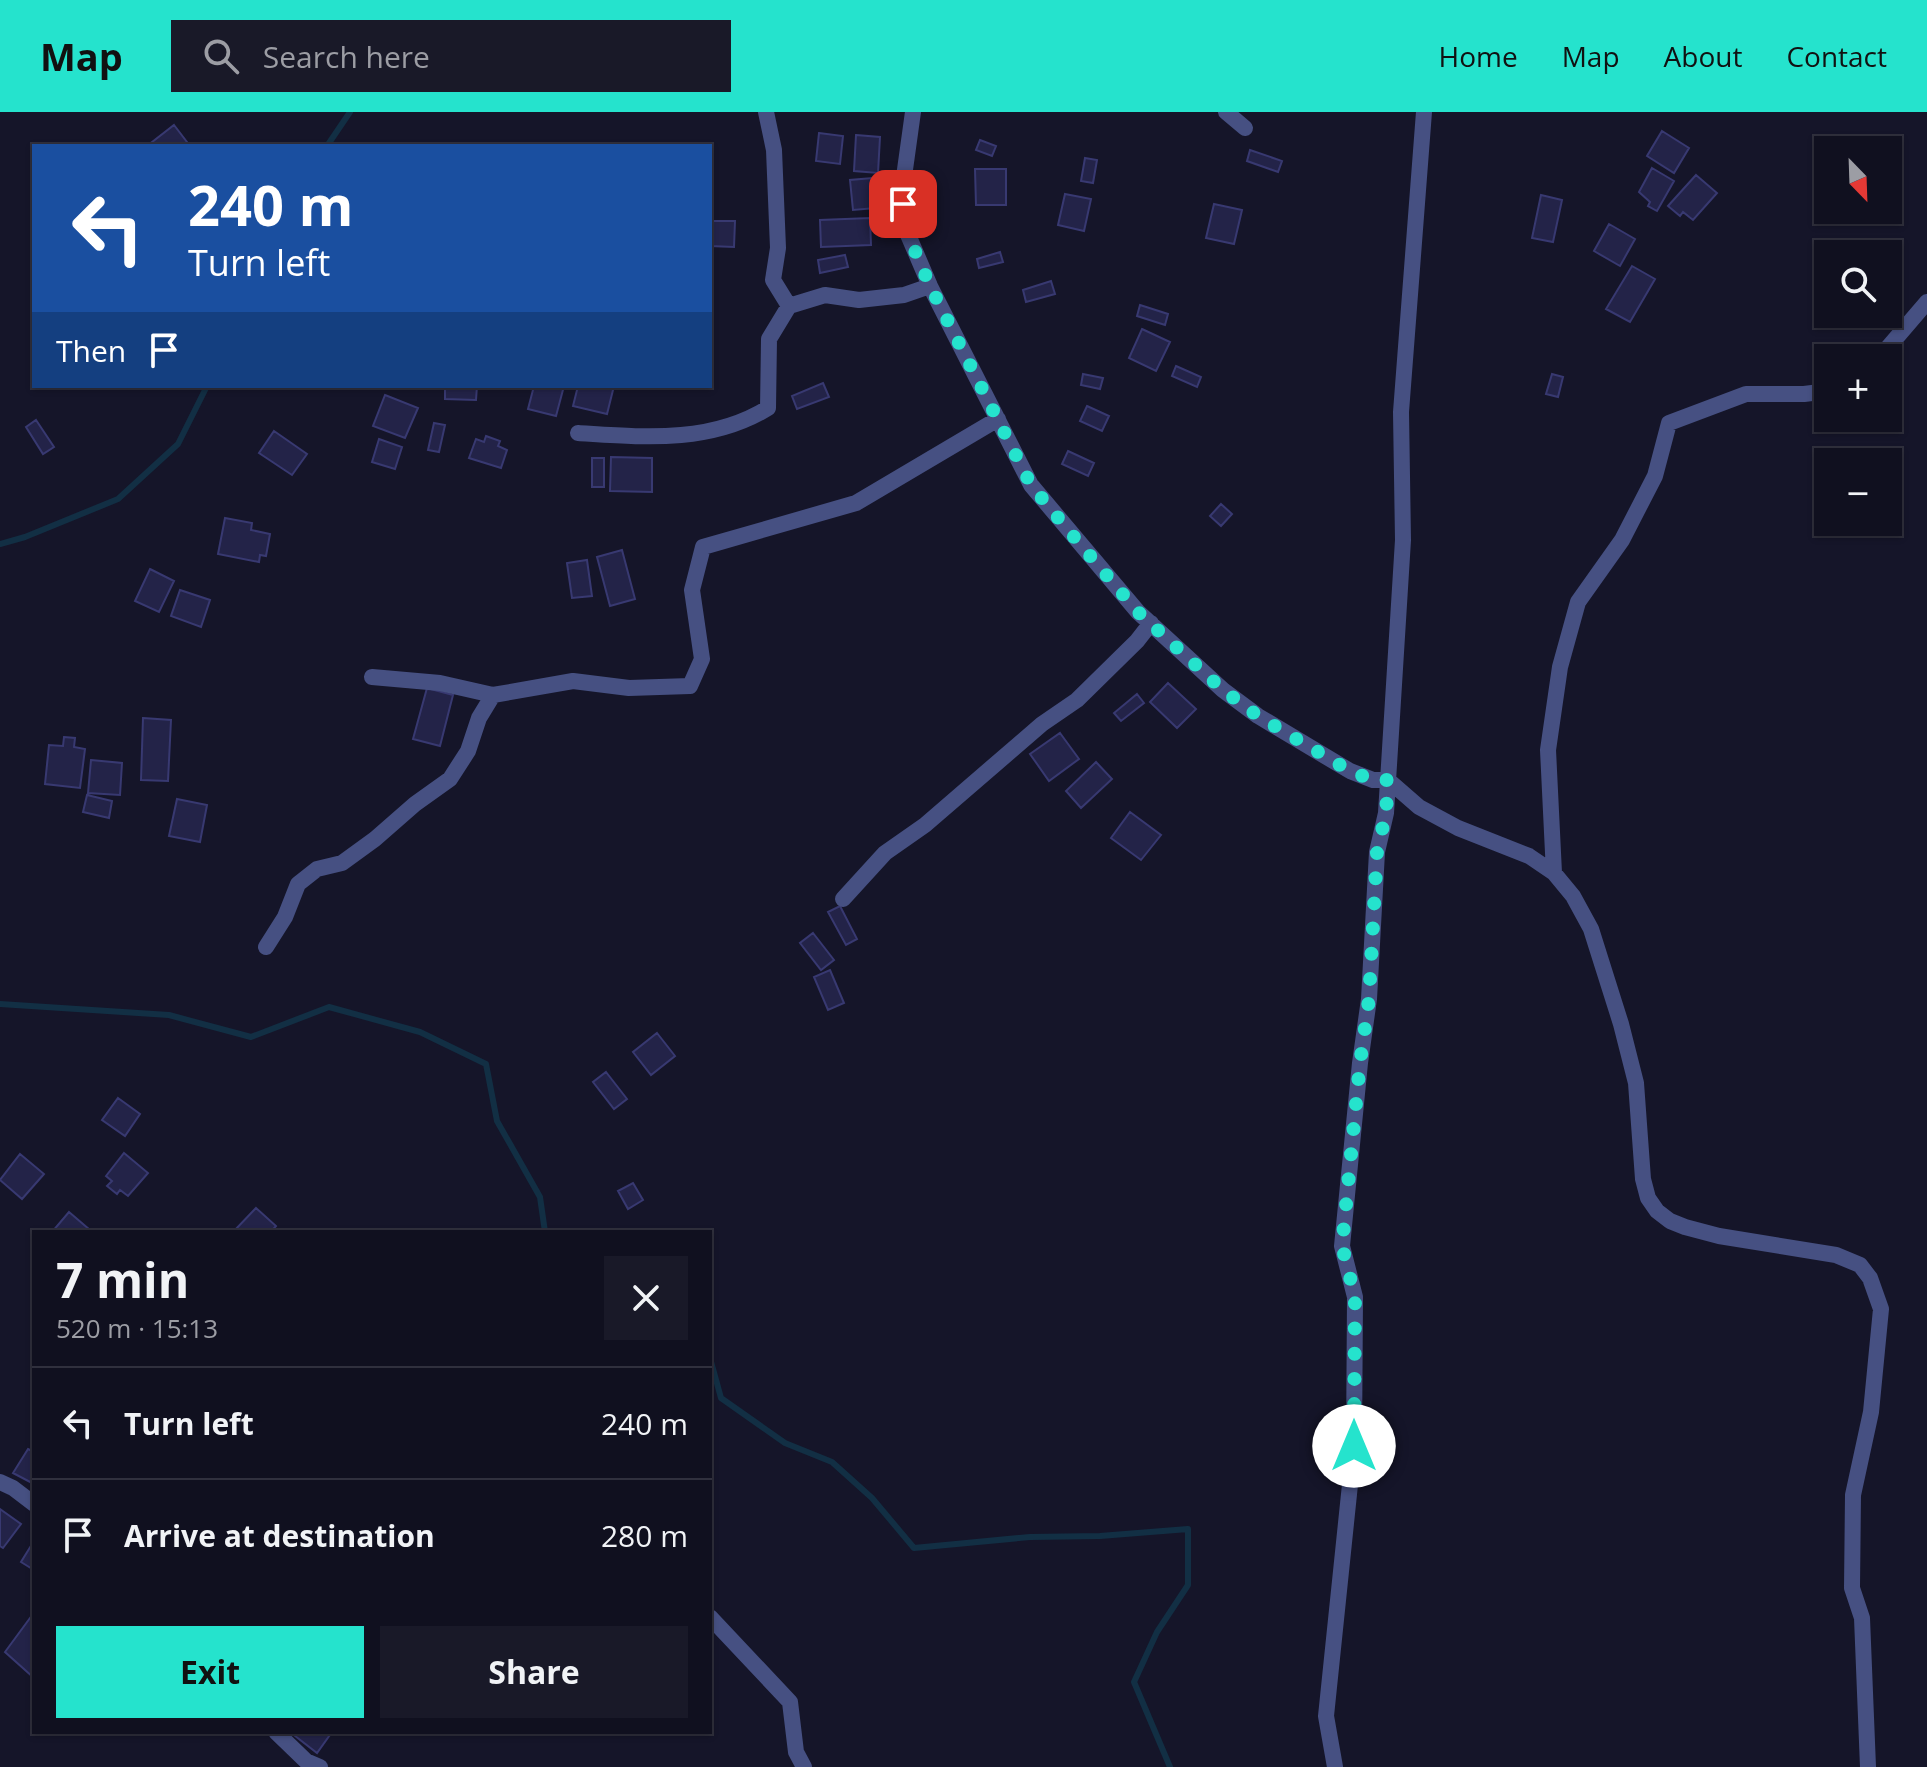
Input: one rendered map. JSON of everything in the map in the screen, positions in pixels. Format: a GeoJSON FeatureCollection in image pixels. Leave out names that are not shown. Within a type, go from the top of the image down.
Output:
{"type":"FeatureCollection","features":[{"type":"Feature","properties":{"kind":"street"},"geometry":{"type":"LineString","coordinates":[[766,112],[774,150],[778,248],[773,280],[789,306]]}},
{"type":"Feature","properties":{"kind":"street"},"geometry":{"type":"LineString","coordinates":[[913,112],[903,184],[903,223],[930,286],[1031,485],[1138,612],[1223,690],[1258,716],[1350,771],[1373,780],[1388,780],[1419,807],[1458,828],[1529,856],[1554,873],[1573,896],[1591,929],[1608,978],[1636,1083],[1643,1179],[1648,1198],[1657,1211],[1670,1221],[1719,1236],[1836,1255],[1860,1265],[1876,1291],[1881,1309],[1871,1412],[1853,1495],[1852,1588],[1862,1618],[1868,1767]]}},
{"type":"Feature","properties":{"kind":"street"},"geometry":{"type":"LineString","coordinates":[[1226,112],[1245,128]]}},
{"type":"Feature","properties":{"kind":"street"},"geometry":{"type":"LineString","coordinates":[[1335,1767],[1326,1716],[1354,1431],[1355,1297],[1342,1246],[1369,999],[1377,852],[1386,813],[1403,540],[1401,412],[1424,112]]}},
{"type":"Feature","properties":{"kind":"street"},"geometry":{"type":"LineString","coordinates":[[578,433],[689,436],[747,420],[768,408],[769,339],[789,306],[825,295],[859,300],[904,295],[930,286]]}},
{"type":"Feature","properties":{"kind":"street"},"geometry":{"type":"LineString","coordinates":[[1891,344],[1927,302]]}},
{"type":"Feature","properties":{"kind":"street"},"geometry":{"type":"LineString","coordinates":[[1554,873],[1548,750],[1560,667],[1578,602],[1622,540],[1655,476],[1669,423],[1746,394],[1814,393]]}},
{"type":"Feature","properties":{"kind":"street"},"geometry":{"type":"LineString","coordinates":[[372,677],[440,683],[493,695],[573,681],[629,688],[690,686],[702,659],[692,590],[703,547],[856,503],[998,419]]}},
{"type":"Feature","properties":{"kind":"street"},"geometry":{"type":"LineString","coordinates":[[843,899],[885,853],[925,825],[1042,724],[1077,700],[1151,623]]}},
{"type":"Feature","properties":{"kind":"street"},"geometry":{"type":"LineString","coordinates":[[266,947],[285,917],[298,884],[317,869],[342,863],[450,779],[468,751],[479,718],[493,695]]}},
{"type":"Feature","properties":{"kind":"street"},"geometry":{"type":"LineString","coordinates":[[0,1482],[32,1502]]}},
{"type":"Feature","properties":{"kind":"street"},"geometry":{"type":"LineString","coordinates":[[712,1619],[790,1702],[796,1752],[804,1767]]}},
{"type":"Feature","properties":{"kind":"street"},"geometry":{"type":"LineString","coordinates":[[278,1734],[306,1761],[320,1767]]}},
{"type":"Feature","properties":{"kind":"building"},"geometry":{"type":"Polygon","coordinates":[[[174,125],[188,144],[150,144],[174,125]]]}},
{"type":"Feature","properties":{"kind":"building"},"geometry":{"type":"Polygon","coordinates":[[[1662,131],[1689,148],[1674,173],[1647,156],[1662,131]]]}},
{"type":"Feature","properties":{"kind":"building"},"geometry":{"type":"Polygon","coordinates":[[[819,133],[843,136],[840,164],[816,161],[819,133]]]}},
{"type":"Feature","properties":{"kind":"building"},"geometry":{"type":"Polygon","coordinates":[[[856,135],[880,137],[878,173],[854,171],[856,135]]]}},
{"type":"Feature","properties":{"kind":"building"},"geometry":{"type":"Polygon","coordinates":[[[980,140],[996,146],[992,156],[976,150],[980,140]]]}},
{"type":"Feature","properties":{"kind":"building"},"geometry":{"type":"Polygon","coordinates":[[[1250,150],[1282,161],[1278,172],[1247,161],[1250,150]]]}},
{"type":"Feature","properties":{"kind":"building"},"geometry":{"type":"Polygon","coordinates":[[[1085,158],[1097,160],[1093,183],[1081,181],[1085,158]]]}},
{"type":"Feature","properties":{"kind":"building"},"geometry":{"type":"Polygon","coordinates":[[[1652,168],[1674,181],[1657,211],[1648,206],[1650,202],[1639,192],[1652,168]]]}},
{"type":"Feature","properties":{"kind":"building"},"geometry":{"type":"Polygon","coordinates":[[[975,169],[1006,169],[1006,205],[976,205],[975,169]]]}},
{"type":"Feature","properties":{"kind":"building"},"geometry":{"type":"Polygon","coordinates":[[[1696,175],[1717,193],[1693,220],[1683,212],[1680,216],[1668,206],[1696,175]]]}},
{"type":"Feature","properties":{"kind":"building"},"geometry":{"type":"Polygon","coordinates":[[[884,177],[887,207],[853,210],[850,180],[884,177]]]}},
{"type":"Feature","properties":{"kind":"building"},"geometry":{"type":"Polygon","coordinates":[[[1065,194],[1091,199],[1084,231],[1058,225],[1065,194]]]}},
{"type":"Feature","properties":{"kind":"building"},"geometry":{"type":"Polygon","coordinates":[[[1541,195],[1562,200],[1553,242],[1532,238],[1541,195]]]}},
{"type":"Feature","properties":{"kind":"building"},"geometry":{"type":"Polygon","coordinates":[[[1214,204],[1242,210],[1234,244],[1206,238],[1214,204]]]}},
{"type":"Feature","properties":{"kind":"building"},"geometry":{"type":"Polygon","coordinates":[[[870,218],[871,245],[821,247],[820,220],[870,218]]]}},
{"type":"Feature","properties":{"kind":"building"},"geometry":{"type":"Polygon","coordinates":[[[712,221],[735,221],[734,247],[712,246],[712,221]]]}},
{"type":"Feature","properties":{"kind":"building"},"geometry":{"type":"Polygon","coordinates":[[[1609,224],[1635,239],[1620,266],[1594,251],[1609,224]]]}},
{"type":"Feature","properties":{"kind":"building"},"geometry":{"type":"Polygon","coordinates":[[[1000,252],[1003,262],[979,268],[977,259],[1000,252]]]}},
{"type":"Feature","properties":{"kind":"building"},"geometry":{"type":"Polygon","coordinates":[[[845,255],[848,267],[820,273],[818,260],[845,255]]]}},
{"type":"Feature","properties":{"kind":"building"},"geometry":{"type":"Polygon","coordinates":[[[1632,266],[1655,279],[1630,322],[1606,309],[1632,266]]]}},
{"type":"Feature","properties":{"kind":"building"},"geometry":{"type":"Polygon","coordinates":[[[1051,281],[1055,294],[1026,302],[1023,290],[1051,281]]]}},
{"type":"Feature","properties":{"kind":"building"},"geometry":{"type":"Polygon","coordinates":[[[1140,305],[1168,314],[1165,325],[1137,316],[1140,305]]]}},
{"type":"Feature","properties":{"kind":"building"},"geometry":{"type":"Polygon","coordinates":[[[1142,329],[1170,342],[1156,371],[1129,358],[1142,329]]]}},
{"type":"Feature","properties":{"kind":"building"},"geometry":{"type":"Polygon","coordinates":[[[1176,366],[1201,377],[1197,387],[1172,376],[1176,366]]]}},
{"type":"Feature","properties":{"kind":"building"},"geometry":{"type":"Polygon","coordinates":[[[1083,374],[1103,378],[1100,389],[1081,385],[1083,374]]]}},
{"type":"Feature","properties":{"kind":"building"},"geometry":{"type":"Polygon","coordinates":[[[1552,374],[1563,377],[1558,397],[1546,394],[1552,374]]]}},
{"type":"Feature","properties":{"kind":"building"},"geometry":{"type":"Polygon","coordinates":[[[823,383],[829,397],[797,409],[792,396],[823,383]]]}},
{"type":"Feature","properties":{"kind":"building"},"geometry":{"type":"Polygon","coordinates":[[[445,388],[477,388],[476,400],[445,399],[445,388]]]}},
{"type":"Feature","properties":{"kind":"building"},"geometry":{"type":"Polygon","coordinates":[[[533,388],[563,388],[556,416],[528,409],[533,388]]]}},
{"type":"Feature","properties":{"kind":"building"},"geometry":{"type":"Polygon","coordinates":[[[578,388],[614,388],[607,414],[573,406],[578,388]]]}},
{"type":"Feature","properties":{"kind":"building"},"geometry":{"type":"Polygon","coordinates":[[[385,395],[418,408],[405,438],[373,426],[385,395]]]}},
{"type":"Feature","properties":{"kind":"building"},"geometry":{"type":"Polygon","coordinates":[[[1087,406],[1109,416],[1102,431],[1080,421],[1087,406]]]}},
{"type":"Feature","properties":{"kind":"building"},"geometry":{"type":"Polygon","coordinates":[[[36,420],[54,447],[43,454],[26,427],[36,420]]]}},
{"type":"Feature","properties":{"kind":"building"},"geometry":{"type":"Polygon","coordinates":[[[434,423],[445,425],[439,452],[428,450],[434,423]]]}},
{"type":"Feature","properties":{"kind":"building"},"geometry":{"type":"Polygon","coordinates":[[[274,431],[307,454],[292,475],[259,453],[274,431]]]}},
{"type":"Feature","properties":{"kind":"building"},"geometry":{"type":"Polygon","coordinates":[[[486,436],[500,441],[498,446],[507,450],[501,468],[469,458],[476,439],[484,442],[486,436]]]}},
{"type":"Feature","properties":{"kind":"building"},"geometry":{"type":"Polygon","coordinates":[[[379,439],[402,447],[395,469],[372,462],[379,439]]]}},
{"type":"Feature","properties":{"kind":"building"},"geometry":{"type":"Polygon","coordinates":[[[1068,451],[1094,463],[1088,476],[1062,464],[1068,451]]]}},
{"type":"Feature","properties":{"kind":"building"},"geometry":{"type":"Polygon","coordinates":[[[611,457],[652,458],[652,492],[610,491],[611,457]]]}},
{"type":"Feature","properties":{"kind":"building"},"geometry":{"type":"Polygon","coordinates":[[[592,458],[604,458],[604,487],[592,487],[592,458]]]}},
{"type":"Feature","properties":{"kind":"building"},"geometry":{"type":"Polygon","coordinates":[[[1221,504],[1232,514],[1221,526],[1210,516],[1221,504]]]}},
{"type":"Feature","properties":{"kind":"building"},"geometry":{"type":"Polygon","coordinates":[[[225,518],[252,523],[251,530],[270,534],[266,556],[260,555],[259,562],[218,554],[225,518]]]}},
{"type":"Feature","properties":{"kind":"building"},"geometry":{"type":"Polygon","coordinates":[[[622,550],[635,599],[610,606],[597,557],[622,550]]]}},
{"type":"Feature","properties":{"kind":"building"},"geometry":{"type":"Polygon","coordinates":[[[587,560],[592,596],[572,598],[567,563],[587,560]]]}},
{"type":"Feature","properties":{"kind":"building"},"geometry":{"type":"Polygon","coordinates":[[[150,569],[174,581],[159,612],[135,601],[150,569]]]}},
{"type":"Feature","properties":{"kind":"building"},"geometry":{"type":"Polygon","coordinates":[[[180,590],[210,600],[201,627],[171,616],[180,590]]]}},
{"type":"Feature","properties":{"kind":"building"},"geometry":{"type":"Polygon","coordinates":[[[1168,683],[1196,709],[1177,728],[1150,702],[1168,683]]]}},
{"type":"Feature","properties":{"kind":"building"},"geometry":{"type":"Polygon","coordinates":[[[427,688],[453,695],[440,746],[413,739],[427,688]]]}},
{"type":"Feature","properties":{"kind":"building"},"geometry":{"type":"Polygon","coordinates":[[[1137,694],[1144,703],[1121,721],[1114,713],[1137,694]]]}},
{"type":"Feature","properties":{"kind":"building"},"geometry":{"type":"Polygon","coordinates":[[[143,718],[171,720],[168,781],[141,780],[143,718]]]}},
{"type":"Feature","properties":{"kind":"building"},"geometry":{"type":"Polygon","coordinates":[[[1060,733],[1079,759],[1049,781],[1030,754],[1060,733]]]}},
{"type":"Feature","properties":{"kind":"building"},"geometry":{"type":"Polygon","coordinates":[[[64,737],[75,738],[74,747],[85,749],[80,788],[45,784],[49,745],[63,746],[64,737]]]}},
{"type":"Feature","properties":{"kind":"building"},"geometry":{"type":"Polygon","coordinates":[[[91,760],[122,763],[120,795],[88,793],[91,760]]]}},
{"type":"Feature","properties":{"kind":"building"},"geometry":{"type":"Polygon","coordinates":[[[1096,762],[1112,779],[1081,808],[1066,791],[1096,762]]]}},
{"type":"Feature","properties":{"kind":"building"},"geometry":{"type":"Polygon","coordinates":[[[87,795],[112,801],[109,818],[83,812],[87,795]]]}},
{"type":"Feature","properties":{"kind":"building"},"geometry":{"type":"Polygon","coordinates":[[[177,799],[207,805],[200,842],[169,836],[177,799]]]}},
{"type":"Feature","properties":{"kind":"building"},"geometry":{"type":"Polygon","coordinates":[[[1130,812],[1161,835],[1141,860],[1111,838],[1130,812]]]}},
{"type":"Feature","properties":{"kind":"building"},"geometry":{"type":"Polygon","coordinates":[[[840,906],[857,939],[846,945],[828,912],[840,906]]]}},
{"type":"Feature","properties":{"kind":"building"},"geometry":{"type":"Polygon","coordinates":[[[813,933],[834,960],[821,970],[800,943],[813,933]]]}},
{"type":"Feature","properties":{"kind":"building"},"geometry":{"type":"Polygon","coordinates":[[[830,970],[844,1003],[828,1010],[814,977],[830,970]]]}},
{"type":"Feature","properties":{"kind":"building"},"geometry":{"type":"Polygon","coordinates":[[[657,1033],[675,1056],[651,1075],[633,1052],[657,1033]]]}},
{"type":"Feature","properties":{"kind":"building"},"geometry":{"type":"Polygon","coordinates":[[[606,1072],[627,1099],[614,1109],[593,1082],[606,1072]]]}},
{"type":"Feature","properties":{"kind":"building"},"geometry":{"type":"Polygon","coordinates":[[[118,1098],[140,1114],[125,1136],[102,1120],[118,1098]]]}},
{"type":"Feature","properties":{"kind":"building"},"geometry":{"type":"Polygon","coordinates":[[[124,1153],[148,1173],[128,1196],[120,1190],[117,1194],[107,1186],[112,1181],[106,1176],[124,1153]]]}},
{"type":"Feature","properties":{"kind":"building"},"geometry":{"type":"Polygon","coordinates":[[[20,1154],[44,1174],[22,1199],[0,1180],[20,1154]]]}},
{"type":"Feature","properties":{"kind":"building"},"geometry":{"type":"Polygon","coordinates":[[[633,1183],[643,1200],[628,1209],[618,1191],[633,1183]]]}},
{"type":"Feature","properties":{"kind":"building"},"geometry":{"type":"Polygon","coordinates":[[[256,1208],[276,1226],[273,1230],[235,1230],[256,1208]]]}},
{"type":"Feature","properties":{"kind":"building"},"geometry":{"type":"Polygon","coordinates":[[[69,1212],[90,1230],[54,1230],[69,1212]]]}},
{"type":"Feature","properties":{"kind":"building"},"geometry":{"type":"Polygon","coordinates":[[[28,1449],[32,1451],[32,1483],[13,1473],[28,1449]]]}},
{"type":"Feature","properties":{"kind":"building"},"geometry":{"type":"Polygon","coordinates":[[[0,1509],[21,1524],[3,1548],[0,1546],[0,1509]]]}},
{"type":"Feature","properties":{"kind":"building"},"geometry":{"type":"Polygon","coordinates":[[[32,1544],[32,1569],[21,1562],[32,1544]]]}},
{"type":"Feature","properties":{"kind":"building"},"geometry":{"type":"Polygon","coordinates":[[[32,1615],[32,1676],[5,1652],[32,1615]]]}},
{"type":"Feature","properties":{"kind":"building"},"geometry":{"type":"Polygon","coordinates":[[[293,1734],[331,1734],[317,1753],[293,1734]]]}},
{"type":"Feature","properties":{"kind":"waterway"},"geometry":{"type":"LineString","coordinates":[[328,144],[350,112]]}},
{"type":"Feature","properties":{"kind":"waterway"},"geometry":{"type":"LineString","coordinates":[[0,544],[118,499],[178,444],[206,388]]}},
{"type":"Feature","properties":{"kind":"waterway"},"geometry":{"type":"LineString","coordinates":[[0,1004],[169,1015],[251,1037],[329,1007],[420,1032],[486,1064],[497,1121],[540,1197],[545,1230]]}},
{"type":"Feature","properties":{"kind":"waterway"},"geometry":{"type":"LineString","coordinates":[[712,1365],[721,1398],[785,1443],[832,1462],[872,1498],[914,1548],[1030,1537],[1100,1536],[1188,1529],[1188,1585],[1157,1632],[1134,1682],[1170,1767]]}},
{"type":"Feature","properties":{"kind":"route"},"geometry":{"type":"LineString","coordinates":[[903,204],[903,223],[930,286],[1011,447],[1031,485],[1074,537],[1138,612],[1223,690],[1258,716],[1350,771],[1373,780],[1388,780],[1386,813],[1377,852],[1369,999],[1342,1246],[1355,1297],[1354,1446]]}}]}
